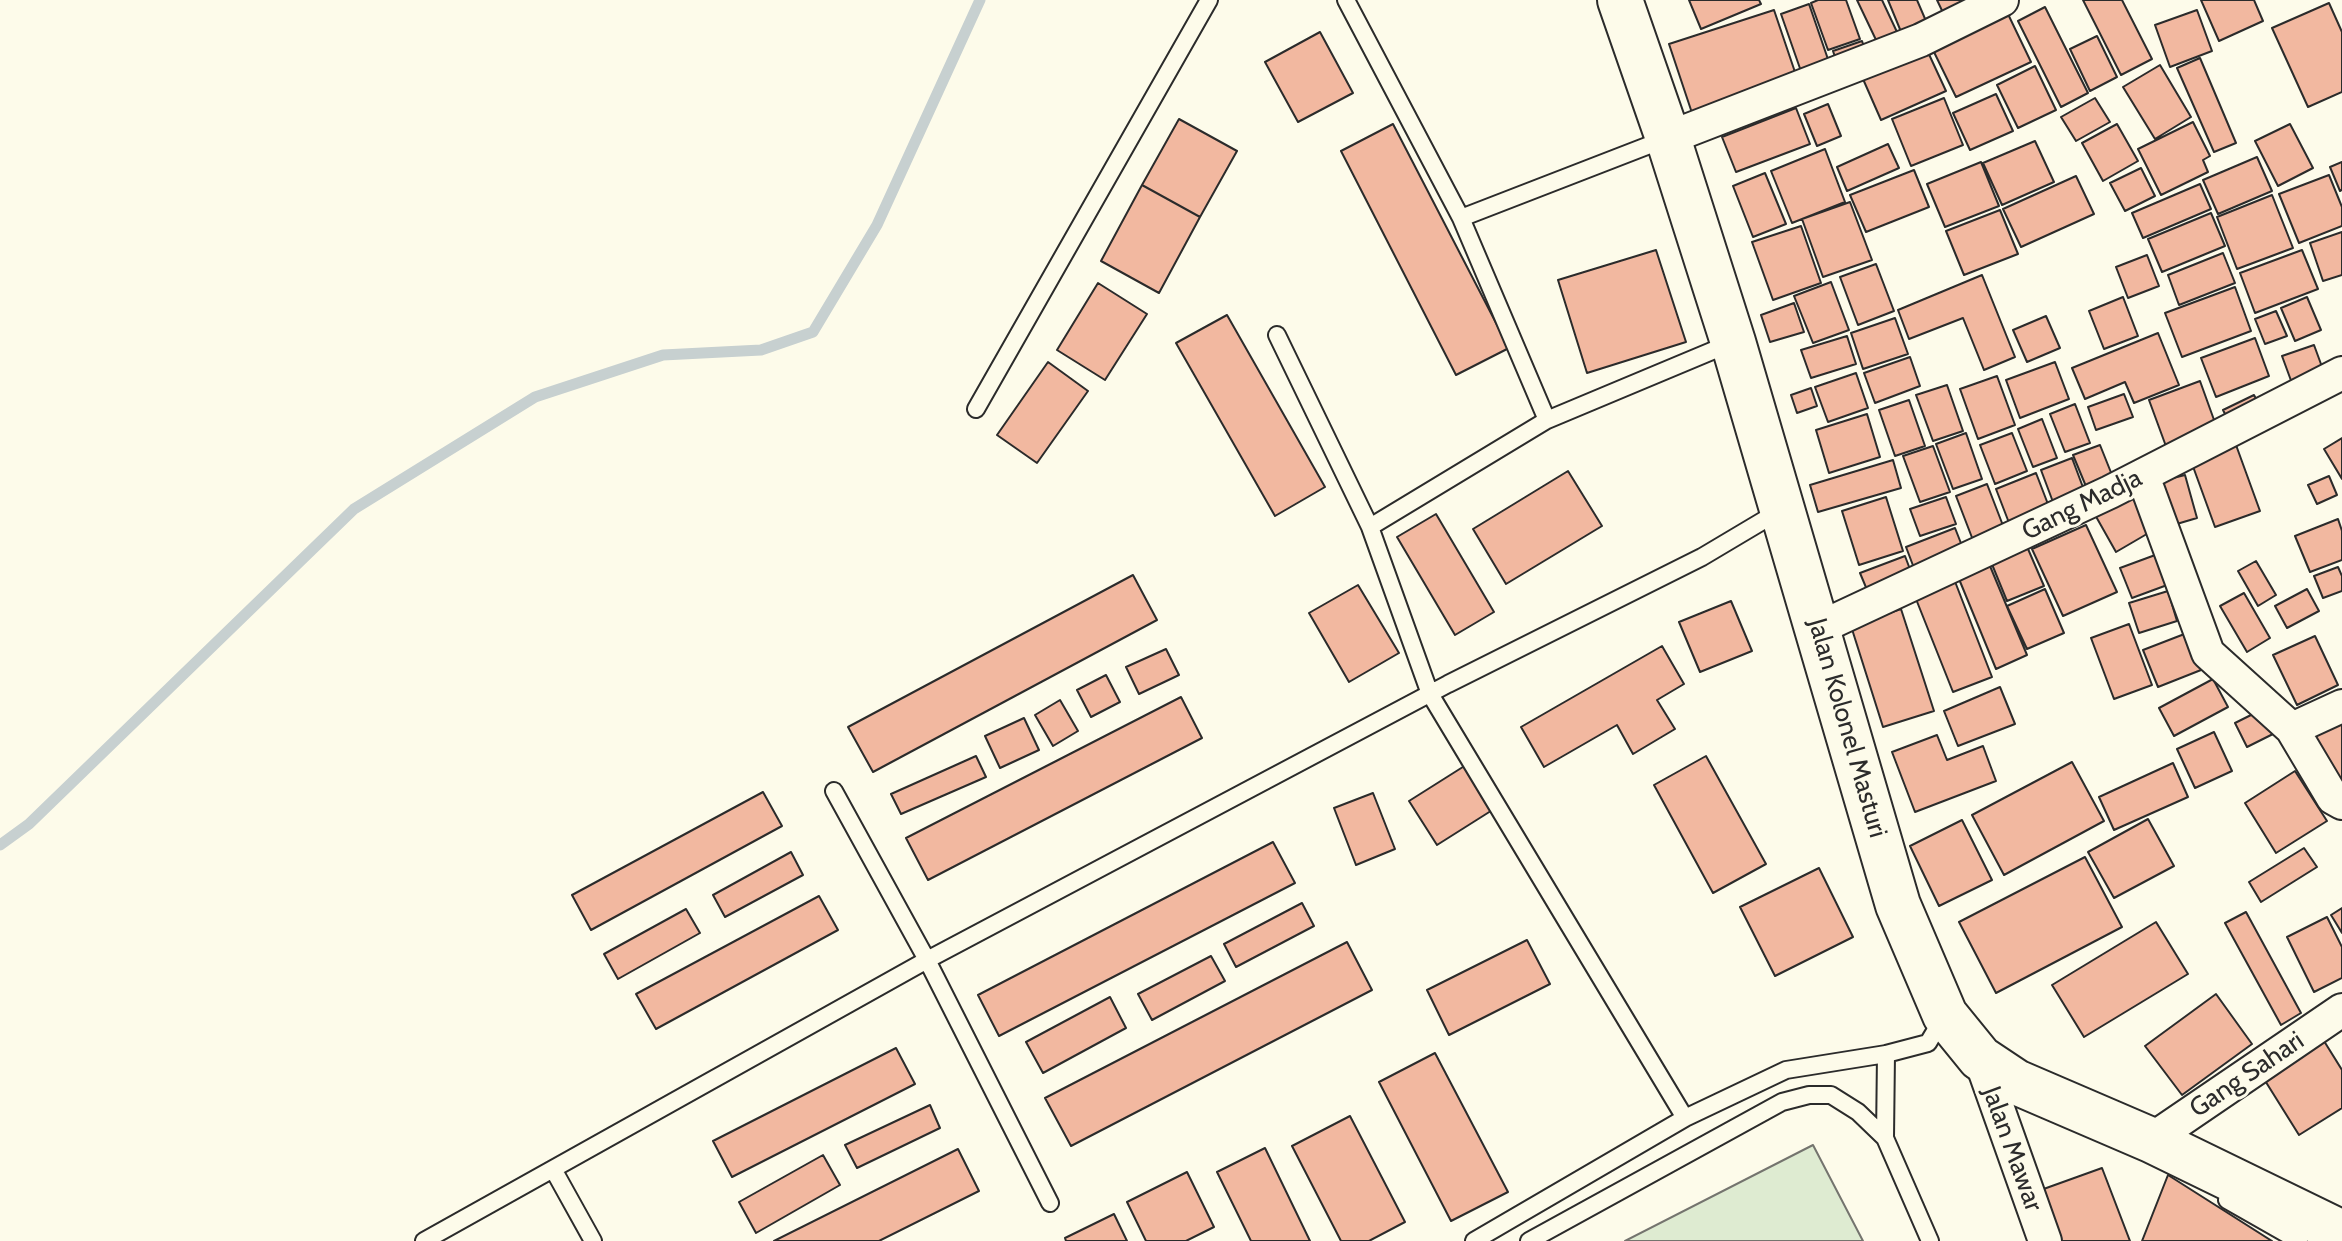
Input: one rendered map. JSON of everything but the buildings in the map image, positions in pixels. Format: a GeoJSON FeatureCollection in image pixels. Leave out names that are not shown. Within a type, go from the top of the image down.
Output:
{"type":"FeatureCollection","features":[{"type":"Feature","properties":{"kind":"main road","name":"Jalan Kolonel Masturi"},"geometry":{"type":"LineString","coordinates":[[1620,0],[1733,342],[1898,905],[1945,1015],[1980,1058],[2016,1082],[2342,1233]]}},
{"type":"Feature","properties":{"kind":"street"},"geometry":{"type":"LineString","coordinates":[[1668,138],[1921,40],[2002,0]]}},
{"type":"Feature","properties":{"kind":"street","name":"Gang Madja"},"geometry":{"type":"LineString","coordinates":[[1819,628],[2143,476],[2342,373]]}},
{"type":"Feature","properties":{"kind":"street"},"geometry":{"type":"LineString","coordinates":[[2143,476],[2208,653],[2292,729],[2333,798],[2342,803]]}},
{"type":"Feature","properties":{"kind":"street"},"geometry":{"type":"LineString","coordinates":[[2292,729],[2342,706]]}},
{"type":"Feature","properties":{"kind":"street","name":"Gang Sahari"},"geometry":{"type":"LineString","coordinates":[[2168,1155],[2342,1010]]}},
{"type":"Feature","properties":{"kind":"street","name":"Jalan Mawar"},"geometry":{"type":"LineString","coordinates":[[1980,1058],[2045,1241]]}},
{"type":"Feature","properties":{"kind":"lane"},"geometry":{"type":"LineString","coordinates":[[976,409],[1209,0]]}},
{"type":"Feature","properties":{"kind":"lane"},"geometry":{"type":"LineString","coordinates":[[1346,0],[1461,218],[1547,420]]}},
{"type":"Feature","properties":{"kind":"lane"},"geometry":{"type":"LineString","coordinates":[[1461,218],[1668,138]]}},
{"type":"Feature","properties":{"kind":"lane"},"geometry":{"type":"LineString","coordinates":[[1277,335],[1370,527],[1430,694],[1685,1118]]}},
{"type":"Feature","properties":{"kind":"lane"},"geometry":{"type":"LineString","coordinates":[[1370,527],[1547,420],[1733,342]]}},
{"type":"Feature","properties":{"kind":"lane"},"geometry":{"type":"LineString","coordinates":[[424,1241],[927,960],[1430,694],[1702,557],[1781,510]]}},
{"type":"Feature","properties":{"kind":"lane"},"geometry":{"type":"LineString","coordinates":[[834,791],[927,960],[1050,1203]]}},
{"type":"Feature","properties":{"kind":"lane"},"geometry":{"type":"LineString","coordinates":[[1474,1241],[1685,1118],[1786,1070],[1886,1054],[1928,1043],[1945,1015]]}},
{"type":"Feature","properties":{"kind":"lane"},"geometry":{"type":"LineString","coordinates":[[1885,1138],[1886,1054]]}},
{"type":"Feature","properties":{"kind":"lane"},"geometry":{"type":"LineString","coordinates":[[1529,1241],[1782,1102],[1809,1095],[1831,1095],[1858,1112],[1885,1138],[1930,1241]]}},
{"type":"Feature","properties":{"kind":"lane"},"geometry":{"type":"LineString","coordinates":[[553,1169],[593,1241]]}},
{"type":"Feature","properties":{"kind":"lane"},"geometry":{"type":"LineString","coordinates":[[2211,1191],[2299,1241]]}},
{"type":"Feature","properties":{"kind":"green space"},"geometry":{"type":"Polygon","coordinates":[[[1813,1145],[1863,1241],[1625,1241],[1813,1145]]]}},
{"type":"Feature","properties":{"kind":"waterway"},"geometry":{"type":"LineString","coordinates":[[0,845],[29,824],[354,509],[535,397],[663,355],[761,350],[813,332],[877,225],[980,0]]}}]}
